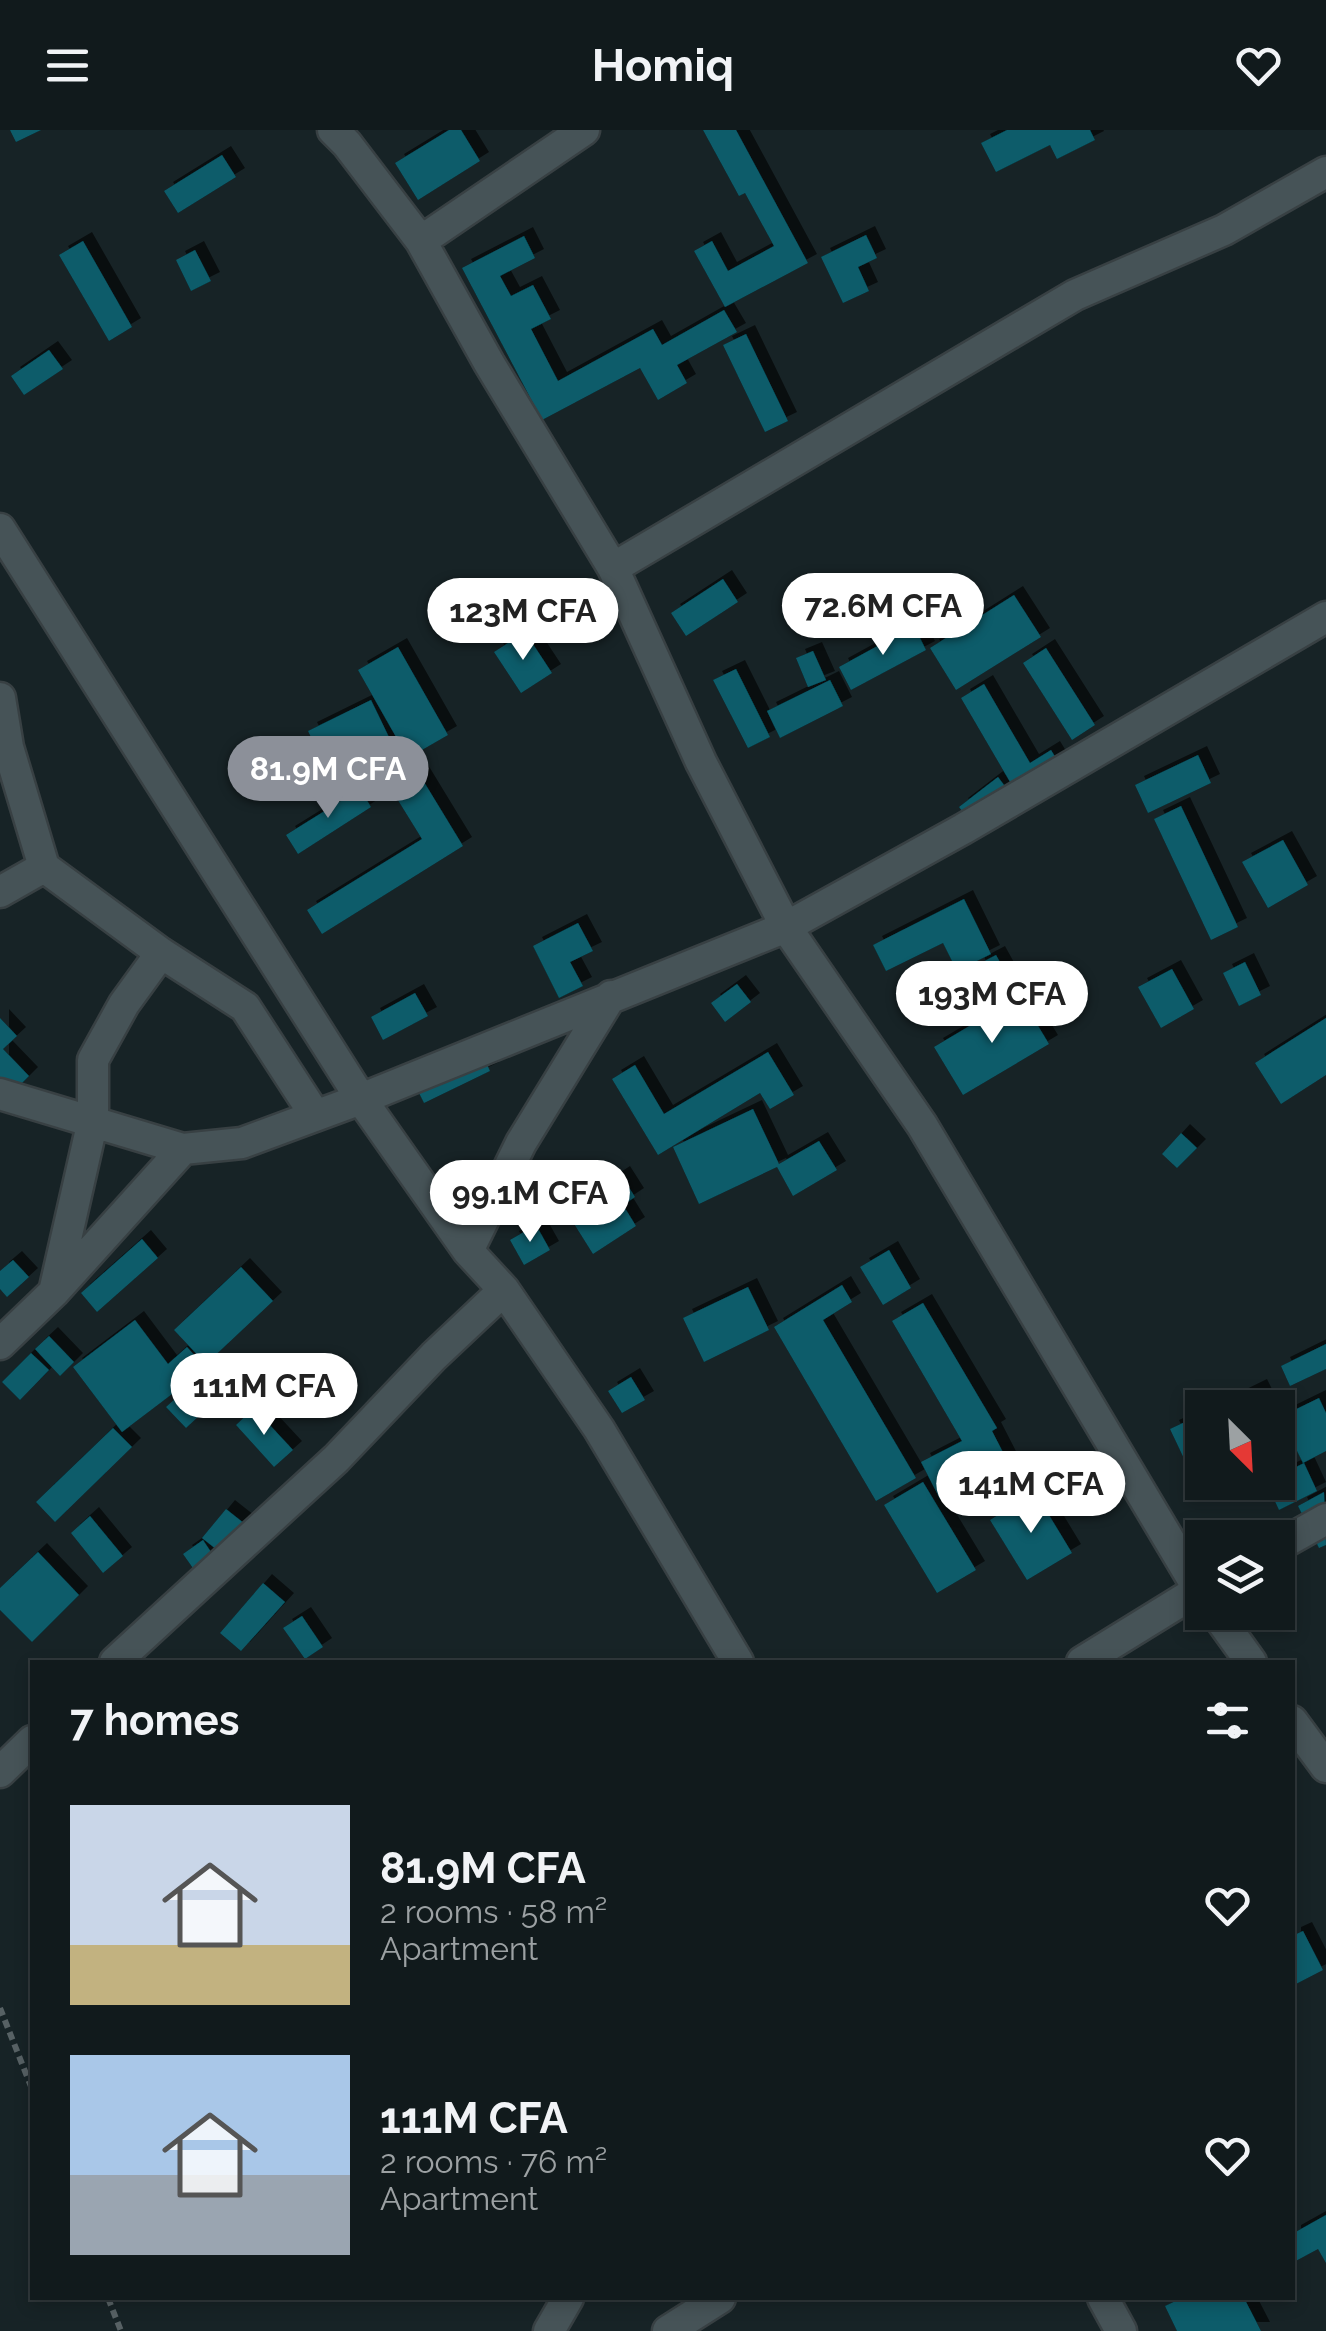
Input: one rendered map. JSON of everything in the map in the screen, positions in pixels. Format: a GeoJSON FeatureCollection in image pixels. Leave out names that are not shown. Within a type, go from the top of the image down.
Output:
{"type":"FeatureCollection","features":[{"type":"Feature","properties":{"kind":"street"},"geometry":{"type":"LineString","coordinates":[[334,130],[422,241],[489,364],[613,568],[701,762],[786,927],[922,1124],[1185,1563]]}},
{"type":"Feature","properties":{"kind":"street"},"geometry":{"type":"LineString","coordinates":[[422,241],[584,130]]}},
{"type":"Feature","properties":{"kind":"street"},"geometry":{"type":"LineString","coordinates":[[613,568],[1075,295],[1224,230],[1326,172]]}},
{"type":"Feature","properties":{"kind":"street"},"geometry":{"type":"LineString","coordinates":[[0,528],[361,1099],[468,1250],[504,1290],[600,1429],[737,1660]]}},
{"type":"Feature","properties":{"kind":"street"},"geometry":{"type":"LineString","coordinates":[[0,1094],[183,1149],[242,1143],[361,1099],[786,927],[963,829],[1326,617]]}},
{"type":"Feature","properties":{"kind":"street"},"geometry":{"type":"LineString","coordinates":[[0,698],[8,748],[44,867]]}},
{"type":"Feature","properties":{"kind":"street"},"geometry":{"type":"LineString","coordinates":[[0,864],[44,867],[161,953],[246,1007],[315,1114]]}},
{"type":"Feature","properties":{"kind":"street"},"geometry":{"type":"LineString","coordinates":[[0,892],[44,867]]}},
{"type":"Feature","properties":{"kind":"street"},"geometry":{"type":"LineString","coordinates":[[54,1292],[92,1120],[93,1060],[124,1004],[161,953]]}},
{"type":"Feature","properties":{"kind":"street"},"geometry":{"type":"LineString","coordinates":[[468,1250],[521,1144],[610,996]]}},
{"type":"Feature","properties":{"kind":"street"},"geometry":{"type":"LineString","coordinates":[[0,1344],[54,1292],[183,1149]]}},
{"type":"Feature","properties":{"kind":"street"},"geometry":{"type":"LineString","coordinates":[[121,1660],[336,1459],[434,1356],[504,1290]]}},
{"type":"Feature","properties":{"kind":"street"},"geometry":{"type":"LineString","coordinates":[[1295,1536],[1326,1519]]}},
{"type":"Feature","properties":{"kind":"street"},"geometry":{"type":"LineString","coordinates":[[1086,1660],[1185,1607]]}},
{"type":"Feature","properties":{"kind":"street"},"geometry":{"type":"LineString","coordinates":[[1229,1630],[1250,1660]]}},
{"type":"Feature","properties":{"kind":"street"},"geometry":{"type":"LineString","coordinates":[[1295,1724],[1326,1767]]}},
{"type":"Feature","properties":{"kind":"street"},"geometry":{"type":"LineString","coordinates":[[0,1772],[30,1743]]}},
{"type":"Feature","properties":{"kind":"street"},"geometry":{"type":"LineString","coordinates":[[548,2331],[567,2300]]}},
{"type":"Feature","properties":{"kind":"street"},"geometry":{"type":"LineString","coordinates":[[668,2331],[717,2300]]}},
{"type":"Feature","properties":{"kind":"street"},"geometry":{"type":"LineString","coordinates":[[1103,2300],[1121,2331]]}},
{"type":"Feature","properties":{"kind":"path"},"geometry":{"type":"LineString","coordinates":[[0,2008],[30,2084]]}},
{"type":"Feature","properties":{"kind":"path"},"geometry":{"type":"LineString","coordinates":[[109,2300],[121,2331]]}},
{"type":"Feature","properties":{"kind":"building"},"geometry":{"type":"Polygon","coordinates":[[[10,130],[41,130],[16,142],[10,130]]]}},
{"type":"Feature","properties":{"kind":"building"},"geometry":{"type":"Polygon","coordinates":[[[449,130],[461,130],[480,161],[418,200],[395,163],[449,130]]]}},
{"type":"Feature","properties":{"kind":"building"},"geometry":{"type":"Polygon","coordinates":[[[703,130],[736,130],[808,263],[725,307],[694,251],[712,241],[728,271],[774,246],[745,193],[739,196],[703,130]]]}},
{"type":"Feature","properties":{"kind":"building"},"geometry":{"type":"Polygon","coordinates":[[[1007,130],[1090,130],[1095,140],[1057,159],[1050,145],[996,172],[981,143],[1007,130]]]}},
{"type":"Feature","properties":{"kind":"building"},"geometry":{"type":"Polygon","coordinates":[[[222,155],[236,177],[178,213],[164,191],[222,155]]]}},
{"type":"Feature","properties":{"kind":"building"},"geometry":{"type":"Polygon","coordinates":[[[866,235],[877,258],[858,267],[869,291],[843,303],[821,257],[866,235]]]}},
{"type":"Feature","properties":{"kind":"building"},"geometry":{"type":"Polygon","coordinates":[[[524,236],[535,258],[500,276],[511,296],[533,285],[551,319],[531,329],[558,381],[653,329],[662,345],[724,310],[737,332],[677,365],[687,383],[658,400],[640,368],[542,420],[462,268],[524,236]]]}},
{"type":"Feature","properties":{"kind":"building"},"geometry":{"type":"Polygon","coordinates":[[[83,241],[132,327],[109,341],[59,255],[83,241]]]}},
{"type":"Feature","properties":{"kind":"building"},"geometry":{"type":"Polygon","coordinates":[[[195,250],[211,281],[191,291],[176,260],[195,250]]]}},
{"type":"Feature","properties":{"kind":"building"},"geometry":{"type":"Polygon","coordinates":[[[746,334],[788,421],[765,432],[723,345],[746,334]]]}},
{"type":"Feature","properties":{"kind":"building"},"geometry":{"type":"Polygon","coordinates":[[[49,350],[63,369],[24,395],[11,376],[49,350]]]}},
{"type":"Feature","properties":{"kind":"building"},"geometry":{"type":"Polygon","coordinates":[[[723,579],[738,602],[686,636],[671,613],[723,579]]]}},
{"type":"Feature","properties":{"kind":"building"},"geometry":{"type":"Polygon","coordinates":[[[1014,595],[1041,637],[956,690],[930,648],[1014,595]]]}},
{"type":"Feature","properties":{"kind":"building"},"geometry":{"type":"Polygon","coordinates":[[[914,626],[926,650],[851,690],[839,667],[914,626]]]}},
{"type":"Feature","properties":{"kind":"building"},"geometry":{"type":"Polygon","coordinates":[[[525,632],[552,673],[521,693],[494,652],[525,632]]]}},
{"type":"Feature","properties":{"kind":"building"},"geometry":{"type":"Polygon","coordinates":[[[398,647],[448,735],[408,758],[358,670],[398,647]]]}},
{"type":"Feature","properties":{"kind":"building"},"geometry":{"type":"Polygon","coordinates":[[[1046,648],[1095,725],[1072,740],[1023,663],[1046,648]]]}},
{"type":"Feature","properties":{"kind":"building"},"geometry":{"type":"Polygon","coordinates":[[[813,651],[826,680],[808,687],[796,658],[813,651]]]}},
{"type":"Feature","properties":{"kind":"building"},"geometry":{"type":"Polygon","coordinates":[[[736,669],[770,737],[748,748],[713,680],[736,669]]]}},
{"type":"Feature","properties":{"kind":"building"},"geometry":{"type":"Polygon","coordinates":[[[830,680],[843,706],[780,738],[767,711],[830,680]]]}},
{"type":"Feature","properties":{"kind":"building"},"geometry":{"type":"Polygon","coordinates":[[[984,684],[1030,763],[1051,750],[1065,773],[1020,799],[961,698],[984,684]]]}},
{"type":"Feature","properties":{"kind":"building"},"geometry":{"type":"Polygon","coordinates":[[[371,700],[401,762],[338,793],[308,731],[371,700]]]}},
{"type":"Feature","properties":{"kind":"building"},"geometry":{"type":"Polygon","coordinates":[[[1198,755],[1211,783],[1148,813],[1135,785],[1198,755]]]}},
{"type":"Feature","properties":{"kind":"building"},"geometry":{"type":"Polygon","coordinates":[[[410,759],[463,846],[322,934],[307,910],[422,839],[383,776],[410,759]]]}},
{"type":"Feature","properties":{"kind":"building"},"geometry":{"type":"Polygon","coordinates":[[[998,777],[1013,797],[974,826],[959,807],[998,777]]]}},
{"type":"Feature","properties":{"kind":"building"},"geometry":{"type":"Polygon","coordinates":[[[360,789],[371,807],[298,854],[286,835],[360,789]]]}},
{"type":"Feature","properties":{"kind":"building"},"geometry":{"type":"Polygon","coordinates":[[[1181,806],[1238,927],[1211,940],[1154,819],[1181,806]]]}},
{"type":"Feature","properties":{"kind":"building"},"geometry":{"type":"Polygon","coordinates":[[[1283,840],[1308,885],[1268,908],[1242,862],[1283,840]]]}},
{"type":"Feature","properties":{"kind":"building"},"geometry":{"type":"Polygon","coordinates":[[[964,899],[991,954],[957,971],[943,943],[886,971],[873,945],[964,899]]]}},
{"type":"Feature","properties":{"kind":"building"},"geometry":{"type":"Polygon","coordinates":[[[578,923],[593,951],[570,962],[583,986],[559,998],[533,946],[578,923]]]}},
{"type":"Feature","properties":{"kind":"building"},"geometry":{"type":"Polygon","coordinates":[[[996,955],[1012,984],[991,996],[975,966],[996,955]]]}},
{"type":"Feature","properties":{"kind":"building"},"geometry":{"type":"Polygon","coordinates":[[[1245,962],[1261,995],[1239,1006],[1223,973],[1245,962]]]}},
{"type":"Feature","properties":{"kind":"building"},"geometry":{"type":"Polygon","coordinates":[[[1172,969],[1194,1009],[1161,1028],[1138,987],[1172,969]]]}},
{"type":"Feature","properties":{"kind":"building"},"geometry":{"type":"Polygon","coordinates":[[[737,984],[751,1002],[725,1022],[711,1003],[737,984]]]}},
{"type":"Feature","properties":{"kind":"building"},"geometry":{"type":"Polygon","coordinates":[[[415,993],[428,1016],[383,1040],[371,1017],[415,993]]]}},
{"type":"Feature","properties":{"kind":"building"},"geometry":{"type":"Polygon","coordinates":[[[1020,996],[1049,1044],[963,1095],[934,1047],[1020,996]]]}},
{"type":"Feature","properties":{"kind":"building"},"geometry":{"type":"Polygon","coordinates":[[[0,1018],[17,1036],[3,1049],[29,1076],[11,1094],[0,1082],[0,1018]]]}},
{"type":"Feature","properties":{"kind":"building"},"geometry":{"type":"Polygon","coordinates":[[[1326,1018],[1326,1075],[1281,1104],[1255,1063],[1326,1018]]]}},
{"type":"Feature","properties":{"kind":"building"},"geometry":{"type":"Polygon","coordinates":[[[479,1047],[490,1071],[424,1103],[412,1079],[479,1047]]]}},
{"type":"Feature","properties":{"kind":"building"},"geometry":{"type":"Polygon","coordinates":[[[768,1052],[794,1095],[770,1109],[760,1093],[658,1155],[612,1079],[635,1065],[664,1114],[768,1052]]]}},
{"type":"Feature","properties":{"kind":"building"},"geometry":{"type":"Polygon","coordinates":[[[753,1109],[779,1164],[819,1141],[837,1170],[793,1196],[777,1167],[699,1204],[673,1147],[753,1109]]]}},
{"type":"Feature","properties":{"kind":"building"},"geometry":{"type":"Polygon","coordinates":[[[1181,1133],[1197,1148],[1177,1168],[1162,1154],[1181,1133]]]}},
{"type":"Feature","properties":{"kind":"building"},"geometry":{"type":"Polygon","coordinates":[[[621,1175],[635,1197],[623,1205],[636,1226],[593,1254],[566,1211],[621,1175]]]}},
{"type":"Feature","properties":{"kind":"building"},"geometry":{"type":"Polygon","coordinates":[[[536,1225],[550,1250],[524,1265],[510,1240],[536,1225]]]}},
{"type":"Feature","properties":{"kind":"building"},"geometry":{"type":"Polygon","coordinates":[[[142,1239],[158,1258],[97,1312],[81,1293],[142,1239]]]}},
{"type":"Feature","properties":{"kind":"building"},"geometry":{"type":"Polygon","coordinates":[[[889,1250],[911,1288],[883,1305],[860,1267],[889,1250]]]}},
{"type":"Feature","properties":{"kind":"building"},"geometry":{"type":"Polygon","coordinates":[[[13,1260],[29,1277],[7,1297],[0,1289],[0,1271],[13,1260]]]}},
{"type":"Feature","properties":{"kind":"building"},"geometry":{"type":"Polygon","coordinates":[[[241,1267],[273,1301],[206,1364],[174,1330],[241,1267]]]}},
{"type":"Feature","properties":{"kind":"building"},"geometry":{"type":"Polygon","coordinates":[[[842,1285],[852,1302],[823,1320],[916,1478],[876,1501],[774,1327],[842,1285]]]}},
{"type":"Feature","properties":{"kind":"building"},"geometry":{"type":"Polygon","coordinates":[[[748,1287],[769,1330],[704,1362],[683,1318],[748,1287]]]}},
{"type":"Feature","properties":{"kind":"building"},"geometry":{"type":"Polygon","coordinates":[[[923,1303],[997,1428],[992,1431],[1009,1464],[940,1499],[921,1462],[962,1441],[892,1321],[923,1303]]]}},
{"type":"Feature","properties":{"kind":"building"},"geometry":{"type":"Polygon","coordinates":[[[135,1320],[168,1364],[187,1347],[226,1391],[186,1428],[166,1407],[187,1388],[184,1385],[122,1432],[73,1367],[135,1320]]]}},
{"type":"Feature","properties":{"kind":"building"},"geometry":{"type":"Polygon","coordinates":[[[49,1336],[74,1362],[60,1376],[35,1349],[49,1336]]]}},
{"type":"Feature","properties":{"kind":"building"},"geometry":{"type":"Polygon","coordinates":[[[1326,1344],[1326,1369],[1290,1386],[1281,1366],[1326,1344]]]}},
{"type":"Feature","properties":{"kind":"building"},"geometry":{"type":"Polygon","coordinates":[[[31,1353],[49,1370],[20,1400],[2,1382],[31,1353]]]}},
{"type":"Feature","properties":{"kind":"building"},"geometry":{"type":"Polygon","coordinates":[[[631,1377],[645,1400],[622,1413],[608,1391],[631,1377]]]}},
{"type":"Feature","properties":{"kind":"building"},"geometry":{"type":"Polygon","coordinates":[[[1319,1398],[1326,1413],[1326,1451],[1303,1463],[1295,1447],[1295,1410],[1319,1398]]]}},
{"type":"Feature","properties":{"kind":"building"},"geometry":{"type":"Polygon","coordinates":[[[254,1408],[293,1450],[274,1467],[236,1425],[254,1408]]]}},
{"type":"Feature","properties":{"kind":"building"},"geometry":{"type":"Polygon","coordinates":[[[1185,1422],[1185,1461],[1170,1429],[1185,1422]]]}},
{"type":"Feature","properties":{"kind":"building"},"geometry":{"type":"Polygon","coordinates":[[[113,1428],[132,1447],[55,1522],[36,1502],[113,1428]]]}},
{"type":"Feature","properties":{"kind":"building"},"geometry":{"type":"Polygon","coordinates":[[[1304,1463],[1317,1491],[1279,1510],[1274,1500],[1295,1500],[1295,1468],[1304,1463]]]}},
{"type":"Feature","properties":{"kind":"building"},"geometry":{"type":"Polygon","coordinates":[[[923,1482],[976,1570],[937,1593],[884,1505],[923,1482]]]}},
{"type":"Feature","properties":{"kind":"building"},"geometry":{"type":"Polygon","coordinates":[[[1035,1492],[1072,1553],[1027,1580],[990,1520],[1035,1492]]]}},
{"type":"Feature","properties":{"kind":"building"},"geometry":{"type":"Polygon","coordinates":[[[1324,1492],[1326,1545],[1319,1548],[1298,1506],[1324,1492]]]}},
{"type":"Feature","properties":{"kind":"building"},"geometry":{"type":"Polygon","coordinates":[[[226,1509],[245,1524],[221,1553],[202,1538],[226,1509]]]}},
{"type":"Feature","properties":{"kind":"building"},"geometry":{"type":"Polygon","coordinates":[[[90,1516],[123,1556],[103,1573],[71,1533],[90,1516]]]}},
{"type":"Feature","properties":{"kind":"building"},"geometry":{"type":"Polygon","coordinates":[[[203,1540],[215,1558],[195,1571],[183,1554],[203,1540]]]}},
{"type":"Feature","properties":{"kind":"building"},"geometry":{"type":"Polygon","coordinates":[[[38,1552],[79,1595],[32,1642],[0,1610],[0,1588],[38,1552]]]}},
{"type":"Feature","properties":{"kind":"building"},"geometry":{"type":"Polygon","coordinates":[[[263,1583],[285,1602],[241,1651],[220,1633],[263,1583]]]}},
{"type":"Feature","properties":{"kind":"building"},"geometry":{"type":"Polygon","coordinates":[[[302,1616],[323,1647],[305,1659],[283,1628],[302,1616]]]}},
{"type":"Feature","properties":{"kind":"building"},"geometry":{"type":"Polygon","coordinates":[[[1303,1931],[1323,1970],[1296,1984],[1295,1982],[1295,1935],[1303,1931]]]}},
{"type":"Feature","properties":{"kind":"building"},"geometry":{"type":"Polygon","coordinates":[[[1326,2215],[1326,2263],[1318,2249],[1295,2261],[1295,2232],[1326,2215]]]}},
{"type":"Feature","properties":{"kind":"building"},"geometry":{"type":"Polygon","coordinates":[[[1178,2300],[1245,2300],[1261,2331],[1177,2331],[1165,2306],[1178,2300]]]}}]}
